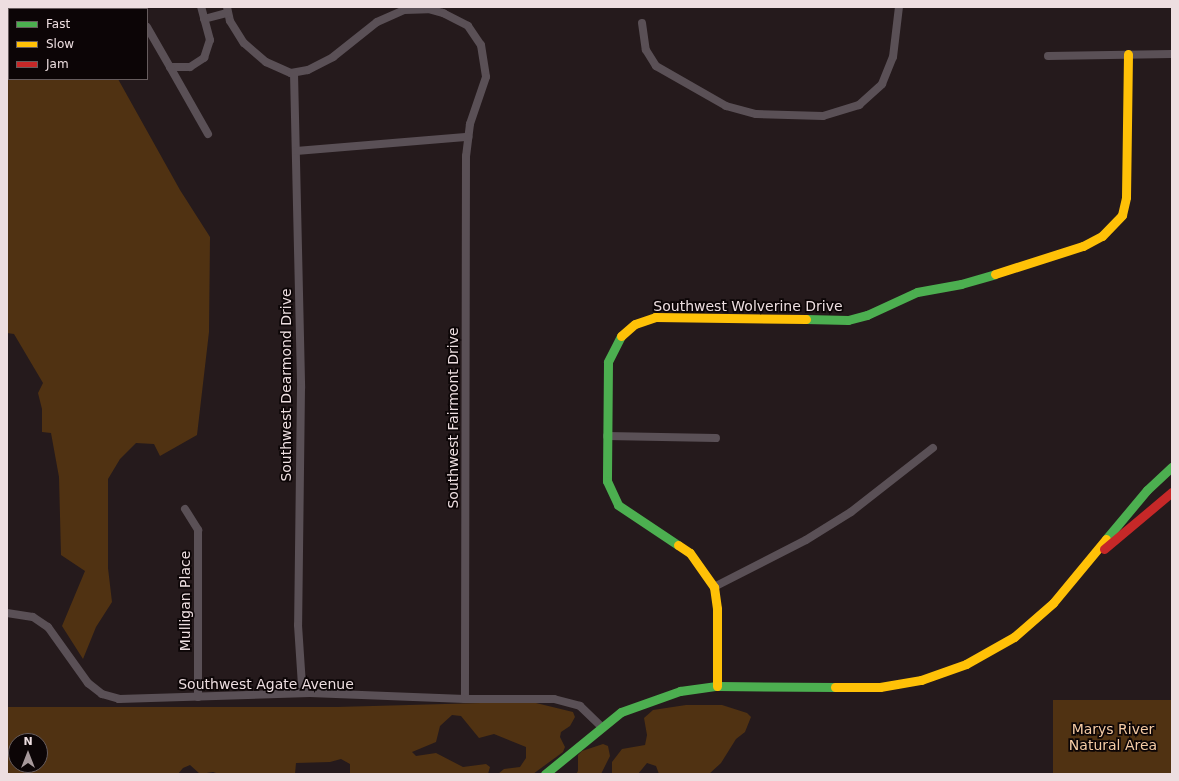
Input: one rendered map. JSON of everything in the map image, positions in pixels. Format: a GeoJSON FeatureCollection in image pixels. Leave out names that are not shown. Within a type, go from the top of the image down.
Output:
{"type":"FeatureCollection","features":[{"type":"Feature","properties":{"kind":"street"},"geometry":{"type":"LineString","coordinates":[[170,68],[190,67],[204,58],[210,40],[201,7]]}},
{"type":"Feature","properties":{"kind":"street"},"geometry":{"type":"LineString","coordinates":[[642,23],[646,50],[656,66],[726,106],[756,114],[823,116],[859,105],[882,84],[894,50],[899,7]]}},
{"type":"Feature","properties":{"kind":"street","name":"Southwest Fairmont Drive"},"geometry":{"type":"LineString","coordinates":[[294,73],[308,70],[333,57],[377,22],[394,13],[419,9],[443,13],[461,21],[472,30],[481,45],[485,60],[486,77],[468,137],[464,699]]}},
{"type":"Feature","properties":{"kind":"street"},"geometry":{"type":"LineString","coordinates":[[204,19],[227,10],[237,34],[256,54],[286,72],[294,73]]}},
{"type":"Feature","properties":{"kind":"street"},"geometry":{"type":"LineString","coordinates":[[148,29],[208,134]]}},
{"type":"Feature","properties":{"kind":"street","name":"Southwest Wolverine Drive"},"geometry":{"type":"LineString","coordinates":[[717,686],[717,609],[714,587],[690,553],[618,505],[607,481],[608,362],[621,335],[635,324],[655,317],[848,320],[867,316],[917,292],[961,284],[1083,246],[1102,236],[1122,215],[1126,197],[1128,54]]}},
{"type":"Feature","properties":{"kind":"street"},"geometry":{"type":"LineString","coordinates":[[1048,56],[1172,54]]}},
{"type":"Feature","properties":{"kind":"street","name":"Southwest Dearmond Drive"},"geometry":{"type":"LineString","coordinates":[[294,73],[301,388],[298,625],[302,685],[310,694]]}},
{"type":"Feature","properties":{"kind":"street"},"geometry":{"type":"LineString","coordinates":[[296,151],[468,137]]}},
{"type":"Feature","properties":{"kind":"street"},"geometry":{"type":"LineString","coordinates":[[607,436],[716,438]]}},
{"type":"Feature","properties":{"kind":"street"},"geometry":{"type":"LineString","coordinates":[[714,587],[806,540],[851,512],[933,448]]}},
{"type":"Feature","properties":{"kind":"street"},"geometry":{"type":"LineString","coordinates":[[545,774],[601,726],[621,712],[653,699],[680,691],[717,686],[861,688],[899,684],[939,675],[966,664],[1014,637],[1053,603],[1147,490],[1172,467]]}},
{"type":"Feature","properties":{"kind":"street"},"geometry":{"type":"LineString","coordinates":[[1087,563],[1172,492]]}},
{"type":"Feature","properties":{"kind":"street","name":"Mulligan Place"},"geometry":{"type":"LineString","coordinates":[[185,509],[198,530],[198,696]]}},
{"type":"Feature","properties":{"kind":"street","name":"Southwest Agate Avenue"},"geometry":{"type":"LineString","coordinates":[[7,613],[33,617],[48,627],[76,669],[102,694],[119,699],[310,694],[464,699],[564,700],[580,706],[601,726]]}},
{"type":"Feature","properties":{"kind":"green space"},"geometry":{"type":"Polygon","coordinates":[[[7,7],[78,7],[79,8],[8,8],[8,80],[119,80],[180,190],[210,237],[209,332],[197,435],[160,456],[154,444],[136,443],[120,459],[108,479],[108,568],[112,602],[96,627],[83,659],[62,626],[85,571],[61,555],[59,477],[51,433],[42,432],[42,409],[38,393],[43,383],[14,334],[7,333],[7,7]]]}},
{"type":"Feature","properties":{"kind":"green space","name":"Marys River Natural Area"},"geometry":{"type":"Polygon","coordinates":[[[1053,700],[1172,700],[1172,774],[1053,774],[1053,700]]]}},
{"type":"Feature","properties":{"kind":"green space"},"geometry":{"type":"Polygon","coordinates":[[[536,703],[573,712],[575,717],[570,726],[561,732],[560,737],[565,747],[563,752],[533,774],[498,774],[504,769],[520,767],[526,758],[526,747],[494,734],[479,738],[461,716],[452,715],[440,726],[436,742],[412,752],[416,756],[436,753],[463,767],[486,764],[490,767],[488,774],[350,774],[350,764],[341,759],[330,762],[296,763],[295,774],[219,774],[213,772],[200,774],[190,765],[183,768],[178,774],[7,774],[7,707],[337,707],[536,703]]]}},
{"type":"Feature","properties":{"kind":"green space"},"geometry":{"type":"Polygon","coordinates":[[[686,705],[722,705],[747,713],[751,717],[745,732],[736,739],[721,763],[709,774],[659,774],[656,766],[647,763],[638,774],[612,774],[612,762],[622,749],[645,745],[647,735],[644,718],[653,710],[686,705]]]}},
{"type":"Feature","properties":{"kind":"green space"},"geometry":{"type":"Polygon","coordinates":[[[603,744],[608,746],[610,756],[601,774],[576,774],[578,771],[578,755],[582,751],[603,744]]]}},
{"type":"Feature","properties":{"kind":"traffic: fast"},"geometry":{"type":"LineString","coordinates":[[806,319],[848,320],[867,315],[917,292],[961,284],[995,274]]}},
{"type":"Feature","properties":{"kind":"traffic: fast"},"geometry":{"type":"LineString","coordinates":[[621,336],[608,362],[607,481],[618,505],[678,545]]}},
{"type":"Feature","properties":{"kind":"traffic: fast"},"geometry":{"type":"LineString","coordinates":[[1106,539],[1147,490],[1172,467]]}},
{"type":"Feature","properties":{"kind":"traffic: fast"},"geometry":{"type":"LineString","coordinates":[[545,774],[621,712],[680,691],[717,686],[835,687]]}},
{"type":"Feature","properties":{"kind":"traffic: slow"},"geometry":{"type":"LineString","coordinates":[[995,274],[1083,246],[1102,236],[1122,215],[1126,197],[1128,54]]}},
{"type":"Feature","properties":{"kind":"traffic: slow"},"geometry":{"type":"LineString","coordinates":[[621,336],[635,324],[655,317],[806,319]]}},
{"type":"Feature","properties":{"kind":"traffic: slow"},"geometry":{"type":"LineString","coordinates":[[835,687],[880,687],[921,680],[966,664],[1014,637],[1053,603],[1106,539]]}},
{"type":"Feature","properties":{"kind":"traffic: slow"},"geometry":{"type":"LineString","coordinates":[[678,545],[690,553],[714,587],[717,609],[717,686]]}},
{"type":"Feature","properties":{"kind":"traffic: jam"},"geometry":{"type":"LineString","coordinates":[[1104,549],[1172,492]]}}]}
